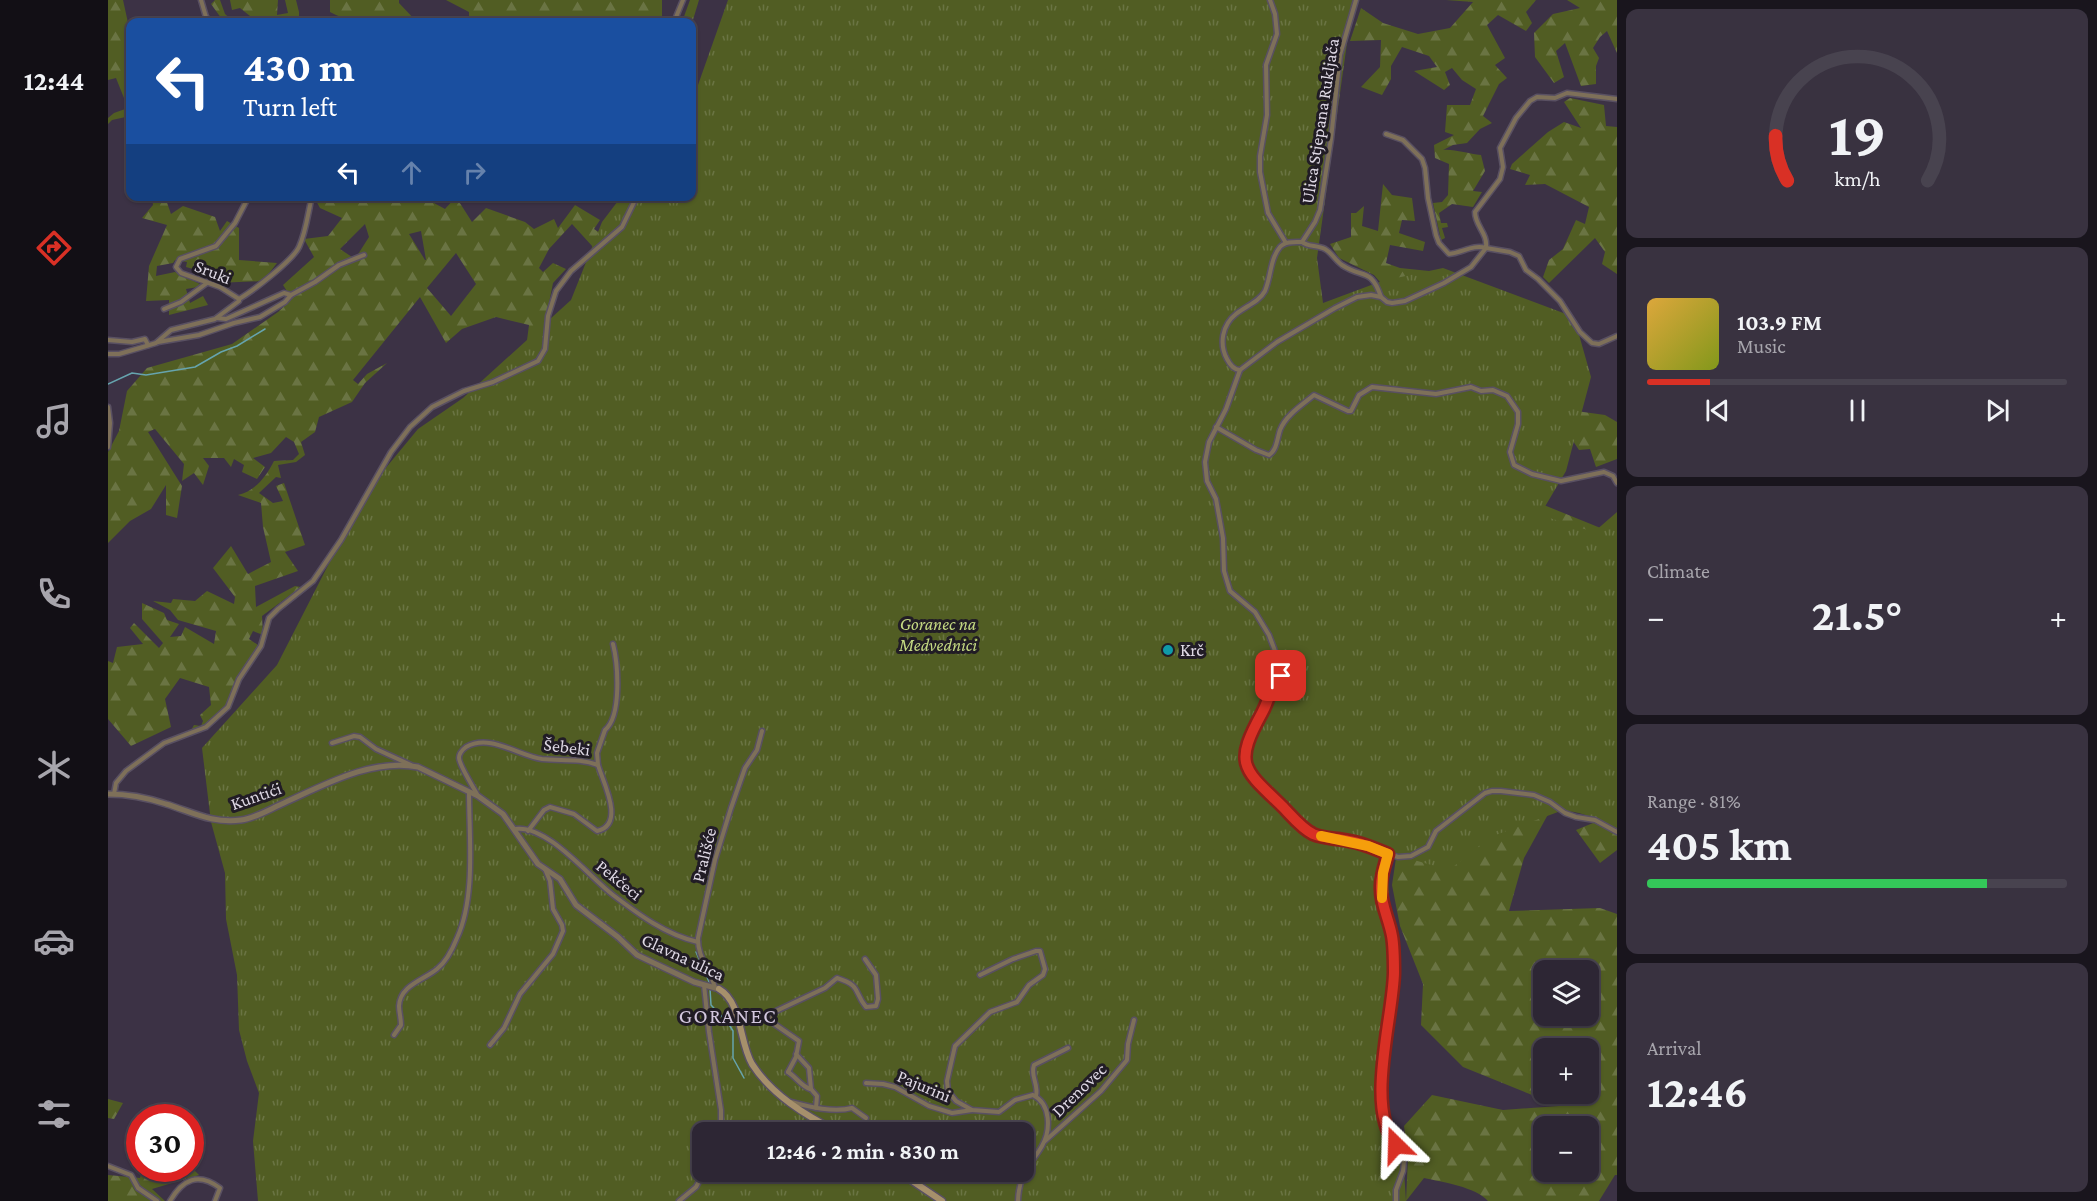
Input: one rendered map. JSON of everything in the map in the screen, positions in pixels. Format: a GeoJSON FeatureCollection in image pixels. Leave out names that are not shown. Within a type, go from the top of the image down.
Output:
{"type":"FeatureCollection","features":[{"type":"Feature","properties":{"kind":"main road","name":"Glavna ulica"},"geometry":{"type":"LineString","coordinates":[[712,987],[729,997],[738,1018],[750,1061],[772,1090],[818,1122]]}},
{"type":"Feature","properties":{"kind":"main road"},"geometry":{"type":"LineString","coordinates":[[914,1182],[942,1201]]}},
{"type":"Feature","properties":{"kind":"street"},"geometry":{"type":"LineString","coordinates":[[201,0],[206,18]]}},
{"type":"Feature","properties":{"kind":"street"},"geometry":{"type":"LineString","coordinates":[[676,18],[683,0]]}},
{"type":"Feature","properties":{"kind":"street"},"geometry":{"type":"LineString","coordinates":[[1270,0],[1275,14],[1277,34],[1266,65],[1268,116],[1260,156],[1260,172],[1268,213],[1286,243]]}},
{"type":"Feature","properties":{"kind":"street","name":"Ulica Stjepana Rukljača"},"geometry":{"type":"LineString","coordinates":[[1302,242],[1320,210],[1331,139],[1340,55],[1356,0]]}},
{"type":"Feature","properties":{"kind":"street"},"geometry":{"type":"LineString","coordinates":[[1617,99],[1568,93],[1555,98],[1537,97],[1524,107],[1500,148],[1502,175],[1475,212],[1475,218],[1486,237],[1486,248],[1471,267],[1444,283],[1405,301],[1392,303],[1371,295],[1357,297],[1277,342],[1240,370],[1226,409],[1209,442],[1205,462],[1207,481],[1216,500],[1223,538],[1224,571],[1230,591],[1255,612],[1269,635],[1281,667],[1281,676],[1271,688],[1264,708],[1248,739],[1245,751],[1247,767],[1266,791],[1307,831],[1368,846],[1388,854],[1404,857],[1419,854],[1428,847],[1436,831],[1485,793],[1492,791],[1534,795],[1550,802],[1565,813],[1595,820],[1617,832]]}},
{"type":"Feature","properties":{"kind":"street"},"geometry":{"type":"LineString","coordinates":[[1386,134],[1403,140],[1422,159],[1436,235],[1444,250],[1449,254],[1458,253],[1476,246],[1510,252],[1519,256],[1526,270],[1560,302],[1580,332],[1592,343],[1599,344],[1617,336]]}},
{"type":"Feature","properties":{"kind":"street","name":"Sruki"},"geometry":{"type":"LineString","coordinates":[[108,354],[119,354],[156,343],[171,330],[217,318],[239,299],[220,287],[181,273],[176,267],[180,259],[216,246],[235,223],[246,201]]}},
{"type":"Feature","properties":{"kind":"street"},"geometry":{"type":"LineString","coordinates":[[239,299],[297,251],[311,201]]}},
{"type":"Feature","properties":{"kind":"street"},"geometry":{"type":"LineString","coordinates":[[111,794],[116,783],[126,771],[164,742],[206,727],[228,707],[239,679],[261,646],[269,618],[313,580],[341,540],[392,452],[410,427],[432,406],[538,361],[545,349],[548,316],[556,291],[571,271],[622,227],[635,201]]}},
{"type":"Feature","properties":{"kind":"street"},"geometry":{"type":"LineString","coordinates":[[1240,370],[1233,368],[1227,359],[1222,338],[1230,319],[1258,299],[1265,291],[1273,262],[1280,247],[1286,243],[1302,242],[1305,245],[1328,250],[1340,264],[1370,276],[1377,283],[1381,297]]}},
{"type":"Feature","properties":{"kind":"street"},"geometry":{"type":"LineString","coordinates":[[156,343],[199,335],[260,317],[339,264],[364,255]]}},
{"type":"Feature","properties":{"kind":"street"},"geometry":{"type":"LineString","coordinates":[[164,309],[181,303],[207,283]]}},
{"type":"Feature","properties":{"kind":"street"},"geometry":{"type":"LineString","coordinates":[[217,318],[226,319],[284,293],[291,295]]}},
{"type":"Feature","properties":{"kind":"street"},"geometry":{"type":"LineString","coordinates":[[108,340],[132,342],[145,339],[148,345]]}},
{"type":"Feature","properties":{"kind":"street"},"geometry":{"type":"LineString","coordinates":[[1216,427],[1269,455],[1274,450],[1286,419],[1314,395],[1351,411],[1359,394],[1372,387],[1436,394],[1471,387],[1481,391],[1492,390],[1507,396],[1518,412],[1518,424],[1510,452],[1514,465],[1532,474],[1561,481],[1604,472],[1613,476],[1617,483]]}},
{"type":"Feature","properties":{"kind":"street"},"geometry":{"type":"LineString","coordinates":[[108,407],[110,423],[108,447]]}},
{"type":"Feature","properties":{"kind":"street","name":"Šebeki"},"geometry":{"type":"LineString","coordinates":[[478,796],[461,767],[459,758],[462,751],[469,746],[480,743],[541,759],[578,760],[598,765],[597,753],[605,730],[614,716],[616,704],[618,663],[613,644]]}},
{"type":"Feature","properties":{"kind":"street","name":"Prališće"},"geometry":{"type":"LineString","coordinates":[[698,942],[721,841],[745,768],[758,750],[762,731]]}},
{"type":"Feature","properties":{"kind":"street","name":"Kuntići"},"geometry":{"type":"LineString","coordinates":[[332,743],[354,736],[360,737],[376,749],[478,796]]}},
{"type":"Feature","properties":{"kind":"street","name":"Pekčeci"},"geometry":{"type":"LineString","coordinates":[[528,831],[544,810],[550,807],[574,814],[597,831],[607,828],[611,822],[612,812],[608,791],[598,765]]}},
{"type":"Feature","properties":{"kind":"street","name":"Kuntići"},"geometry":{"type":"LineString","coordinates":[[111,794],[167,804],[202,818],[232,821],[264,812],[355,772],[382,767],[412,766]]}},
{"type":"Feature","properties":{"kind":"street"},"geometry":{"type":"LineString","coordinates":[[394,1035],[401,1024],[399,1006],[405,991],[440,966],[463,925],[469,873],[469,792]]}},
{"type":"Feature","properties":{"kind":"street","name":"Glavna ulica"},"geometry":{"type":"LineString","coordinates":[[478,796],[503,814],[534,858],[560,879],[576,905],[612,932],[637,955],[694,982],[712,987]]}},
{"type":"Feature","properties":{"kind":"street","name":"Pekčeci"},"geometry":{"type":"LineString","coordinates":[[515,829],[522,828],[561,847],[599,884],[633,910],[662,929],[698,942]]}},
{"type":"Feature","properties":{"kind":"street"},"geometry":{"type":"LineString","coordinates":[[1388,854],[1383,873],[1381,896],[1392,937],[1394,972],[1384,1050],[1382,1103],[1390,1138],[1402,1151],[1404,1161],[1396,1190],[1396,1201]]}},
{"type":"Feature","properties":{"kind":"street","name":"Glavna ulica"},"geometry":{"type":"LineString","coordinates":[[490,1045],[504,1028],[524,987],[553,954],[563,931],[553,909],[550,881],[545,869]]}},
{"type":"Feature","properties":{"kind":"street"},"geometry":{"type":"LineString","coordinates":[[698,942],[701,957],[713,978],[706,1015],[721,1122]]}},
{"type":"Feature","properties":{"kind":"street","name":"Pajurini"},"geometry":{"type":"LineString","coordinates":[[972,1110],[956,1101],[948,1091],[947,1074],[955,1046],[990,1012],[1017,1002],[1029,985],[1043,975],[1046,969],[1040,951],[1036,951],[980,975]]}},
{"type":"Feature","properties":{"kind":"street"},"geometry":{"type":"LineString","coordinates":[[816,1108],[817,1096],[788,1072],[799,1041],[773,1023],[774,1012],[825,988],[837,978],[858,990],[865,1005],[874,1008],[878,1004],[876,975],[865,959]]}},
{"type":"Feature","properties":{"kind":"street","name":"Drenovec"},"geometry":{"type":"LineString","coordinates":[[1044,1141],[1101,1091],[1127,1060],[1134,1020]]}},
{"type":"Feature","properties":{"kind":"street"},"geometry":{"type":"LineString","coordinates":[[1018,1201],[1022,1178],[1044,1141],[1048,1116],[1036,1096],[1038,1090],[1032,1076],[1034,1065],[1068,1048]]}},
{"type":"Feature","properties":{"kind":"street"},"geometry":{"type":"LineString","coordinates":[[796,1054],[809,1068],[811,1089]]}},
{"type":"Feature","properties":{"kind":"street","name":"Pajurini"},"geometry":{"type":"LineString","coordinates":[[866,1083],[895,1087],[928,1106],[952,1113],[972,1110],[999,1112],[1016,1100],[1036,1096]]}},
{"type":"Feature","properties":{"kind":"street"},"geometry":{"type":"LineString","coordinates":[[788,1101],[816,1108],[846,1110],[852,1108],[866,1118]]}},
{"type":"Feature","properties":{"kind":"street"},"geometry":{"type":"LineString","coordinates":[[108,1166],[131,1175],[138,1188],[158,1201]]}},
{"type":"Feature","properties":{"kind":"street"},"geometry":{"type":"LineString","coordinates":[[170,1201],[181,1185],[197,1179],[210,1181],[220,1188],[215,1201]]}},
{"type":"Feature","properties":{"kind":"street"},"geometry":{"type":"LineString","coordinates":[[679,1201],[699,1182]]}},
{"type":"Feature","properties":{"kind":"green space"},"geometry":{"type":"Polygon","coordinates":[[[108,0],[123,0],[127,18],[126,103],[116,78],[108,80],[108,0]]]}},
{"type":"Feature","properties":{"kind":"green space"},"geometry":{"type":"Polygon","coordinates":[[[215,0],[220,0],[225,14],[230,18],[221,18],[211,4],[215,0]]]}},
{"type":"Feature","properties":{"kind":"green space"},"geometry":{"type":"Polygon","coordinates":[[[230,0],[278,0],[277,15],[288,13],[285,0],[296,0],[299,18],[246,18],[250,16],[240,8],[232,10],[230,0]]]}},
{"type":"Feature","properties":{"kind":"green space"},"geometry":{"type":"Polygon","coordinates":[[[330,0],[399,0],[399,3],[413,18],[343,18],[330,12],[330,0]]]}},
{"type":"Feature","properties":{"kind":"green space"},"geometry":{"type":"Polygon","coordinates":[[[446,0],[662,0],[662,18],[469,18],[469,12],[446,0]]]}},
{"type":"Feature","properties":{"kind":"green space"},"geometry":{"type":"Polygon","coordinates":[[[690,0],[699,0],[694,18],[683,18],[690,0]]]}},
{"type":"Feature","properties":{"kind":"green space","name":"Goranec na Medvednici"},"geometry":{"type":"Polygon","coordinates":[[[728,0],[1353,0],[1317,258],[1323,303],[1382,281],[1443,268],[1574,317],[1591,377],[1566,471],[1540,515],[1594,532],[1617,512],[1617,833],[1589,816],[1566,811],[1493,836],[1449,870],[1386,852],[1395,982],[1382,1053],[1385,1105],[1404,1171],[1406,1201],[258,1201],[253,1141],[259,1093],[239,1030],[237,975],[226,919],[225,873],[211,822],[202,748],[277,665],[365,493],[418,429],[463,398],[571,300],[602,222],[618,201],[696,201],[696,91],[728,0]]]}},
{"type":"Feature","properties":{"kind":"green space"},"geometry":{"type":"Polygon","coordinates":[[[1446,0],[1536,0],[1526,12],[1532,23],[1526,31],[1498,15],[1487,25],[1505,58],[1495,65],[1507,78],[1499,84],[1483,116],[1492,123],[1480,129],[1467,143],[1453,145],[1443,150],[1481,155],[1485,171],[1473,191],[1482,192],[1473,207],[1452,204],[1439,213],[1441,223],[1447,223],[1448,227],[1442,228],[1445,238],[1441,240],[1433,203],[1442,202],[1448,195],[1449,164],[1435,158],[1434,145],[1454,135],[1445,132],[1447,105],[1470,105],[1476,89],[1462,80],[1452,68],[1445,72],[1450,85],[1444,90],[1414,71],[1437,67],[1429,56],[1402,47],[1391,66],[1391,79],[1382,95],[1361,87],[1380,67],[1381,40],[1350,41],[1361,8],[1383,23],[1418,34],[1450,28],[1473,2],[1446,0]]]}},
{"type":"Feature","properties":{"kind":"green space"},"geometry":{"type":"Polygon","coordinates":[[[1567,0],[1617,0],[1617,53],[1607,31],[1593,48],[1599,58],[1596,66],[1596,84],[1581,86],[1565,43],[1556,51],[1564,77],[1554,83],[1535,57],[1534,33],[1553,14],[1580,8],[1567,0]]]}},
{"type":"Feature","properties":{"kind":"green space"},"geometry":{"type":"Polygon","coordinates":[[[1570,98],[1604,105],[1606,126],[1617,127],[1617,274],[1602,264],[1605,252],[1595,238],[1549,283],[1543,277],[1549,260],[1563,249],[1576,220],[1585,224],[1589,207],[1545,184],[1525,185],[1530,175],[1510,169],[1512,164],[1548,132],[1564,122],[1581,128],[1564,102],[1570,98]]]}},
{"type":"Feature","properties":{"kind":"green space"},"geometry":{"type":"Polygon","coordinates":[[[126,109],[126,117],[112,120],[108,124],[108,118],[126,109]]]}},
{"type":"Feature","properties":{"kind":"green space"},"geometry":{"type":"Polygon","coordinates":[[[1383,184],[1392,195],[1412,198],[1415,221],[1402,220],[1399,233],[1425,242],[1423,251],[1390,245],[1386,263],[1400,268],[1439,272],[1386,289],[1374,275],[1339,258],[1330,244],[1351,237],[1351,213],[1356,213],[1364,206],[1362,226],[1378,231],[1383,184]]]}},
{"type":"Feature","properties":{"kind":"green space"},"geometry":{"type":"Polygon","coordinates":[[[152,201],[166,201],[171,214],[183,206],[215,217],[220,231],[227,221],[239,228],[239,260],[277,263],[263,281],[216,283],[204,272],[186,267],[187,262],[175,260],[173,263],[157,266],[156,276],[175,272],[204,286],[186,289],[190,303],[203,296],[208,305],[169,315],[169,300],[146,301],[149,266],[167,225],[142,218],[153,205],[152,201]]]}},
{"type":"Feature","properties":{"kind":"green space"},"geometry":{"type":"Polygon","coordinates":[[[316,201],[432,201],[445,209],[452,201],[459,201],[472,222],[486,208],[525,222],[534,229],[554,219],[558,228],[575,205],[600,220],[594,229],[600,233],[593,247],[572,224],[549,249],[539,268],[543,272],[553,263],[566,269],[553,283],[541,343],[526,348],[529,325],[496,317],[462,329],[446,343],[420,297],[353,380],[358,384],[367,374],[387,363],[365,383],[352,402],[319,417],[315,432],[301,442],[305,455],[296,462],[278,465],[281,478],[276,477],[259,493],[273,503],[283,501],[276,486],[284,483],[305,545],[285,552],[298,571],[255,586],[256,607],[295,586],[301,587],[262,616],[263,635],[253,631],[249,639],[261,647],[238,680],[228,706],[203,729],[190,732],[194,725],[201,726],[203,721],[200,715],[211,705],[209,687],[180,678],[165,699],[171,727],[131,746],[108,719],[108,661],[113,663],[117,647],[143,644],[130,628],[134,623],[159,648],[163,643],[142,619],[142,603],[164,613],[167,620],[179,624],[170,637],[181,636],[185,627],[214,644],[216,631],[178,620],[170,610],[153,601],[171,603],[173,599],[195,601],[207,591],[234,604],[235,597],[213,568],[231,546],[248,574],[271,562],[263,527],[261,503],[238,495],[250,490],[259,482],[274,461],[293,460],[299,454],[294,442],[286,437],[271,453],[253,458],[265,467],[257,479],[242,472],[244,465],[234,459],[231,467],[224,458],[203,458],[209,466],[203,485],[194,473],[182,481],[184,464],[155,429],[148,432],[182,486],[177,518],[166,515],[166,485],[151,509],[130,521],[108,543],[108,452],[119,431],[127,391],[147,368],[232,344],[278,312],[292,299],[283,285],[314,257],[304,239],[328,236],[342,218],[320,208],[316,201]],[[365,224],[340,249],[355,259],[369,237],[365,224]],[[421,231],[409,234],[426,260],[421,231]],[[456,253],[427,288],[451,316],[476,284],[456,253]]]}},
{"type":"Feature","properties":{"kind":"green space"},"geometry":{"type":"Polygon","coordinates":[[[1569,410],[1605,415],[1617,422],[1617,459],[1596,467],[1590,449],[1579,450],[1573,441],[1534,501],[1603,529],[1557,798],[1524,858],[1509,911],[1600,908],[1617,914],[1617,1175],[1599,1201],[1488,1201],[1483,1196],[1467,1189],[1424,1178],[1406,1201],[1408,1157],[1404,1126],[1432,1095],[1503,1110],[1559,1106],[1554,1104],[1599,1104],[1599,1038],[1533,1038],[1533,1095],[1463,1067],[1421,1025],[1423,984],[1400,926],[1392,885],[1396,858],[1394,845],[1569,410]]]}},
{"type":"Feature","properties":{"kind":"green space"},"geometry":{"type":"Polygon","coordinates":[[[1617,796],[1617,850],[1600,863],[1576,830],[1610,816],[1617,796]]]}},
{"type":"Feature","properties":{"kind":"green space"},"geometry":{"type":"Polygon","coordinates":[[[108,1099],[123,1103],[114,1119],[108,1118],[108,1099]]]}},
{"type":"Feature","properties":{"kind":"green space"},"geometry":{"type":"Polygon","coordinates":[[[108,1175],[126,1177],[126,1182],[176,1182],[152,1189],[165,1201],[108,1201],[108,1175]]]}},
{"type":"Feature","properties":{"kind":"waterway"},"geometry":{"type":"LineString","coordinates":[[108,384],[132,373],[146,375],[195,367],[265,329]]}},
{"type":"Feature","properties":{"kind":"waterway"},"geometry":{"type":"LineString","coordinates":[[696,952],[710,984]]}},
{"type":"Feature","properties":{"kind":"waterway"},"geometry":{"type":"LineString","coordinates":[[710,989],[711,1005],[733,1031],[733,1058],[744,1078]]}},
{"type":"Feature","properties":{"kind":"slow traffic"},"geometry":{"type":"LineString","coordinates":[[1321,836],[1348,840],[1388,854],[1381,886],[1382,898]]}},
{"type":"Feature","properties":{"kind":"place","name":"Krč"},"geometry":{"type":"Point","coordinates":[1168,650]}},
{"type":"Feature","properties":{"kind":"district","name":"GORANEC"},"geometry":{"type":"Point","coordinates":[728,1016]}},
{"type":"Feature","properties":{"kind":"route"},"geometry":{"type":"LineString","coordinates":[[1281,676],[1271,688],[1264,708],[1248,739],[1245,751],[1247,767],[1266,791],[1307,831],[1314,835],[1348,840],[1388,854],[1383,873],[1381,896],[1392,937],[1394,972],[1384,1050],[1382,1103],[1390,1138],[1396,1145]]}}]}
